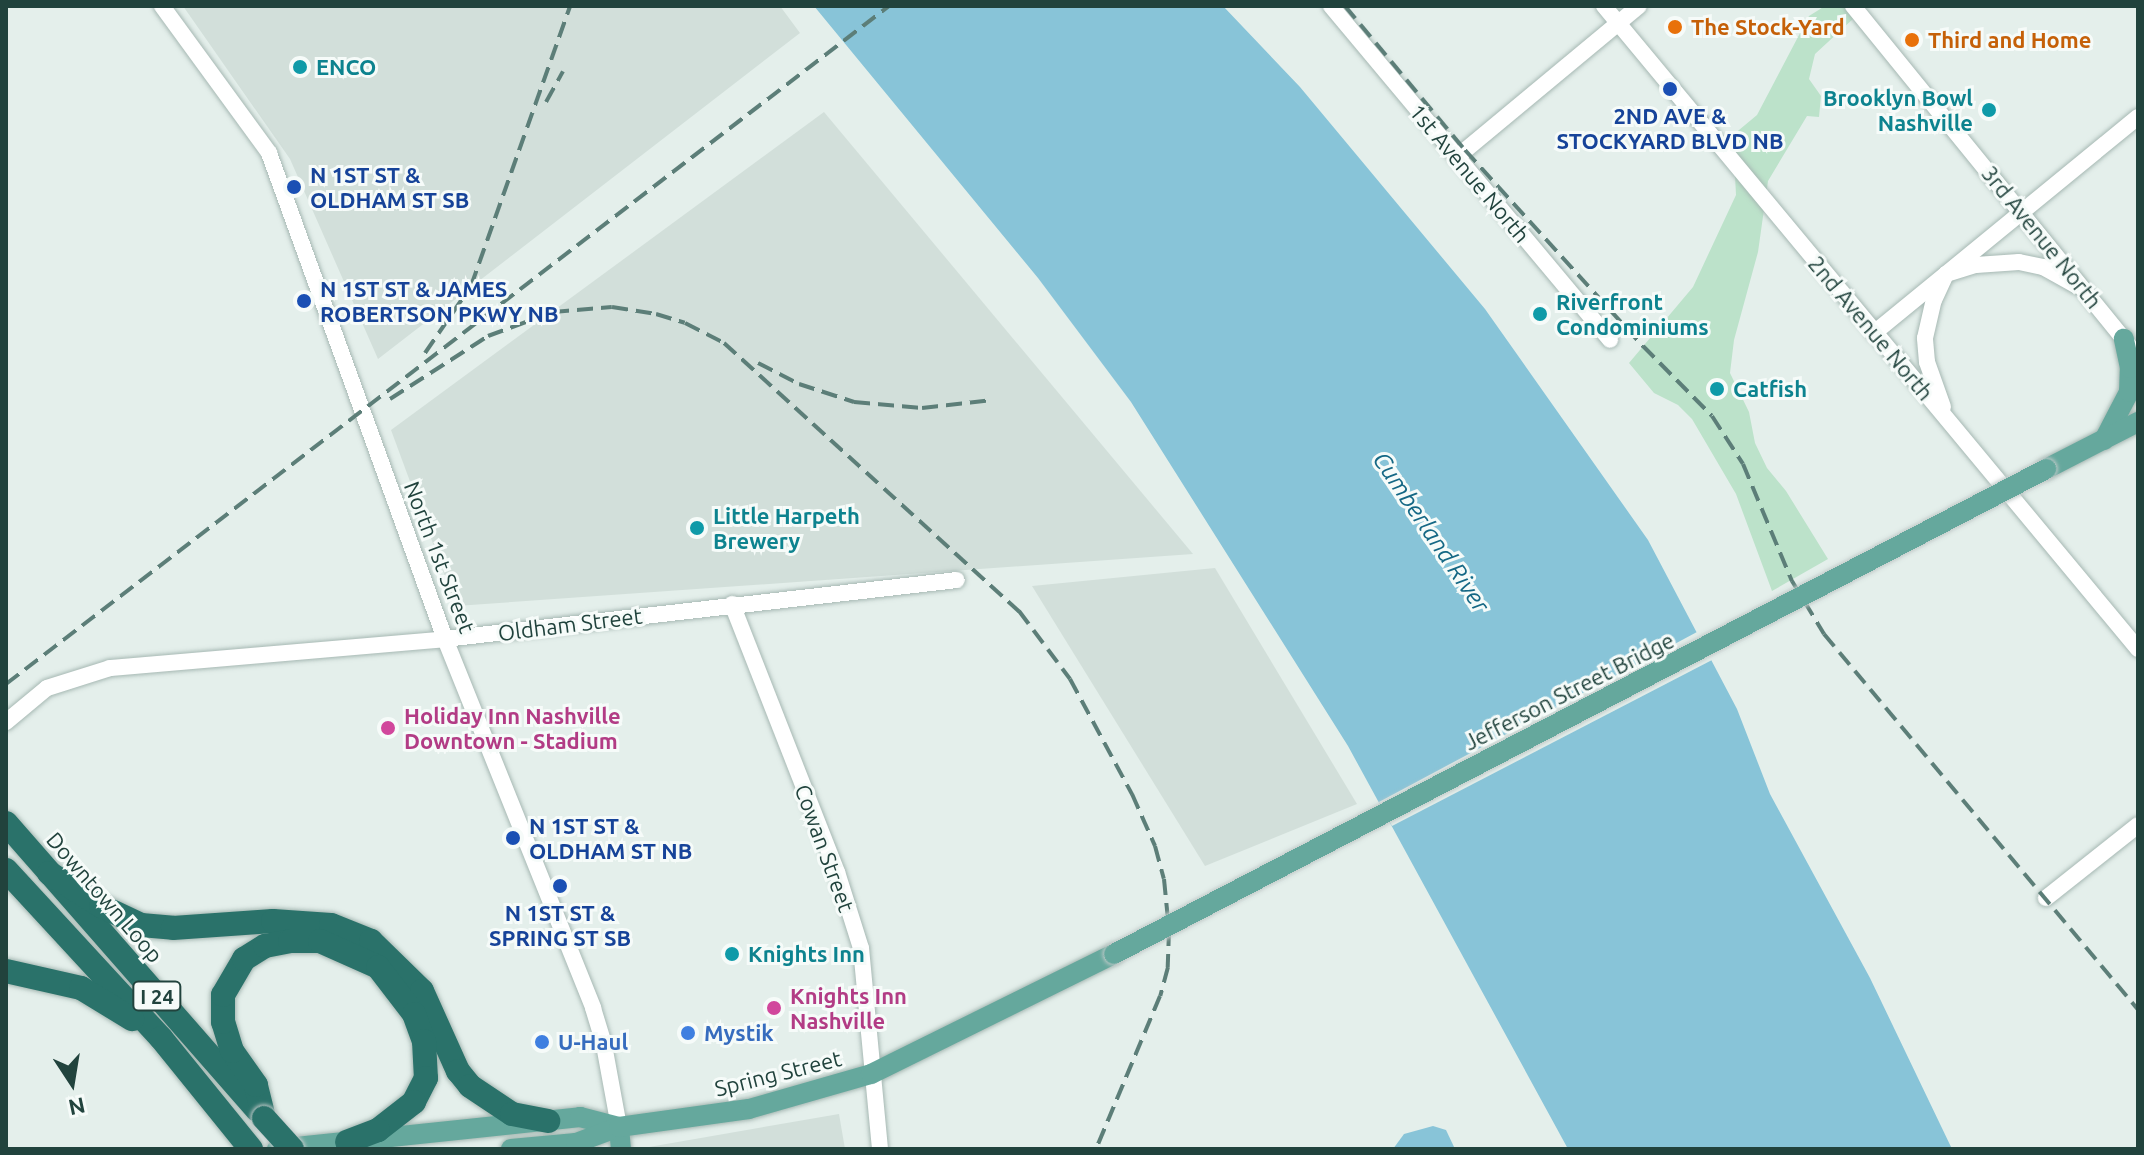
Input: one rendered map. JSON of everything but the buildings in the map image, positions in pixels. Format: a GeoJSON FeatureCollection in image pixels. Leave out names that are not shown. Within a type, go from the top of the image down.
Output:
{"type":"FeatureCollection","features":[{"type":"Feature","properties":{"kind":"highway","name":"Downtown Loop"},"geometry":{"type":"LineString","coordinates":[[6,823],[292,1149]]}},
{"type":"Feature","properties":{"kind":"highway","name":"I 24"},"geometry":{"type":"LineString","coordinates":[[6,870],[161,1038],[251,1149]]}},
{"type":"Feature","properties":{"kind":"highway"},"geometry":{"type":"LineString","coordinates":[[49,873],[101,906],[141,925],[173,928],[273,921],[331,925],[371,941],[422,991],[458,1071],[470,1086],[512,1114],[548,1121]]}},
{"type":"Feature","properties":{"kind":"highway"},"geometry":{"type":"LineString","coordinates":[[264,1118],[256,1085],[232,1051],[223,1022],[223,995],[244,959],[265,946],[290,941],[320,941],[378,967],[414,1014],[424,1041],[426,1078],[414,1102],[378,1130],[347,1142]]}},
{"type":"Feature","properties":{"kind":"highway"},"geometry":{"type":"LineString","coordinates":[[6,971],[81,988],[161,1038]]}},
{"type":"Feature","properties":{"kind":"main road"},"geometry":{"type":"LineString","coordinates":[[2104,440],[2129,390],[2130,368],[2124,339]]}},
{"type":"Feature","properties":{"kind":"main road","name":"Jefferson Street Bridge"},"geometry":{"type":"LineString","coordinates":[[1114,954],[2138,422]]}},
{"type":"Feature","properties":{"kind":"main road","name":"Spring Street"},"geometry":{"type":"LineString","coordinates":[[511,1149],[576,1143],[619,1127],[749,1109],[871,1074],[1114,954]]}},
{"type":"Feature","properties":{"kind":"main road","name":"Spring Street"},"geometry":{"type":"LineString","coordinates":[[277,1149],[580,1117],[619,1127]]}},
{"type":"Feature","properties":{"kind":"main road","name":"North 1st Street"},"geometry":{"type":"LineString","coordinates":[[619,1127],[621,1149]]}},
{"type":"Feature","properties":{"kind":"street","name":"North 1st Street"},"geometry":{"type":"LineString","coordinates":[[162,6],[269,153],[445,639],[593,1008],[604,1045],[619,1127]]}},
{"type":"Feature","properties":{"kind":"street","name":"1st Avenue North"},"geometry":{"type":"LineString","coordinates":[[1331,6],[1610,340]]}},
{"type":"Feature","properties":{"kind":"street","name":"2nd Avenue North"},"geometry":{"type":"LineString","coordinates":[[1604,6],[2138,649]]}},
{"type":"Feature","properties":{"kind":"street"},"geometry":{"type":"LineString","coordinates":[[1457,157],[1639,6]]}},
{"type":"Feature","properties":{"kind":"street","name":"3rd Avenue North"},"geometry":{"type":"LineString","coordinates":[[1853,6],[2138,357]]}},
{"type":"Feature","properties":{"kind":"street"},"geometry":{"type":"LineString","coordinates":[[1874,333],[2138,117]]}},
{"type":"Feature","properties":{"kind":"street"},"geometry":{"type":"LineString","coordinates":[[1950,423],[1927,362],[1925,338],[1934,300],[1946,274],[1976,265],[2019,262],[2043,267],[2086,291]]}},
{"type":"Feature","properties":{"kind":"street","name":"Oldham Street"},"geometry":{"type":"LineString","coordinates":[[6,722],[47,688],[110,668],[445,639],[957,580]]}},
{"type":"Feature","properties":{"kind":"street","name":"Cowan Street"},"geometry":{"type":"LineString","coordinates":[[732,604],[837,872],[861,948],[880,1149]]}},
{"type":"Feature","properties":{"kind":"street"},"geometry":{"type":"LineString","coordinates":[[2046,898],[2138,825]]}},
{"type":"Feature","properties":{"kind":"shaded area"},"geometry":{"type":"Polygon","coordinates":[[[183,6],[780,6],[800,33],[378,359],[290,159],[183,6]]]}},
{"type":"Feature","properties":{"kind":"shaded area"},"geometry":{"type":"Polygon","coordinates":[[[824,112],[1193,554],[456,606],[391,430],[824,112]]]}},
{"type":"Feature","properties":{"kind":"shaded area"},"geometry":{"type":"Polygon","coordinates":[[[1215,568],[1357,804],[1205,866],[1032,586],[1215,568]]]}},
{"type":"Feature","properties":{"kind":"shaded area"},"geometry":{"type":"Polygon","coordinates":[[[839,1114],[845,1149],[649,1149],[649,1147],[839,1114]]]}},
{"type":"Feature","properties":{"kind":"green space"},"geometry":{"type":"Polygon","coordinates":[[[1825,6],[1867,6],[1815,54],[1809,79],[1821,96],[1819,117],[1807,116],[1768,181],[1758,252],[1734,340],[1730,373],[1749,412],[1755,443],[1767,468],[1786,491],[1828,559],[1772,591],[1736,494],[1692,419],[1678,405],[1654,393],[1629,363],[1693,287],[1736,195],[1733,135],[1757,115],[1809,16],[1825,6]]]}},
{"type":"Feature","properties":{"kind":"water","name":"Cumberland River"},"geometry":{"type":"Polygon","coordinates":[[[814,6],[1223,6],[1300,87],[1485,309],[1648,540],[1737,709],[1770,794],[1870,978],[1952,1149],[1568,1149],[1348,746],[1131,402],[1038,278],[814,6]]]}},
{"type":"Feature","properties":{"kind":"water"},"geometry":{"type":"Polygon","coordinates":[[[1433,1126],[1446,1130],[1455,1149],[1393,1149],[1404,1134],[1433,1126]]]}},
{"type":"Feature","properties":{"kind":"pier"},"geometry":{"type":"Polygon","coordinates":[[[1697,632],[1712,660],[1392,826],[1379,802],[1697,632]]]}},
{"type":"Feature","properties":{"kind":"railway"},"geometry":{"type":"LineString","coordinates":[[425,353],[471,286],[570,6]]}},
{"type":"Feature","properties":{"kind":"railway"},"geometry":{"type":"LineString","coordinates":[[6,684],[889,6]]}},
{"type":"Feature","properties":{"kind":"railway"},"geometry":{"type":"LineString","coordinates":[[1345,6],[1465,150],[1643,346],[1712,416],[1743,464],[1792,581],[1824,634],[2138,1010]]}},
{"type":"Feature","properties":{"kind":"railway"},"geometry":{"type":"LineString","coordinates":[[546,102],[563,71]]}},
{"type":"Feature","properties":{"kind":"railway"},"geometry":{"type":"LineString","coordinates":[[390,399],[488,336],[553,312],[612,307],[656,314],[685,323],[724,343],[1019,611],[1070,679],[1132,794],[1155,846],[1164,879],[1169,930],[1168,967],[1160,996],[1096,1149]]}},
{"type":"Feature","properties":{"kind":"railway"},"geometry":{"type":"LineString","coordinates":[[758,363],[799,384],[854,402],[922,408],[993,400]]}},
{"type":"Feature","properties":{"kind":"place","name":"The Stock-Yard"},"geometry":{"type":"Point","coordinates":[1675,27]}},
{"type":"Feature","properties":{"kind":"place","name":"Third and Home"},"geometry":{"type":"Point","coordinates":[1912,40]}},
{"type":"Feature","properties":{"kind":"place","name":"ENCO"},"geometry":{"type":"Point","coordinates":[300,67]}},
{"type":"Feature","properties":{"kind":"place","name":"2ND AVE & STOCKYARD BLVD NB"},"geometry":{"type":"Point","coordinates":[1670,89]}},
{"type":"Feature","properties":{"kind":"place","name":"Brooklyn Bowl Nashville"},"geometry":{"type":"Point","coordinates":[1989,110]}},
{"type":"Feature","properties":{"kind":"place","name":"N 1ST ST & OLDHAM ST SB"},"geometry":{"type":"Point","coordinates":[294,187]}},
{"type":"Feature","properties":{"kind":"place","name":"N 1ST ST & JAMES ROBERTSON PKWY NB"},"geometry":{"type":"Point","coordinates":[304,301]}},
{"type":"Feature","properties":{"kind":"place","name":"Riverfront Condominiums"},"geometry":{"type":"Point","coordinates":[1540,314]}},
{"type":"Feature","properties":{"kind":"place","name":"Catfish"},"geometry":{"type":"Point","coordinates":[1717,389]}},
{"type":"Feature","properties":{"kind":"place","name":"Little Harpeth Brewery"},"geometry":{"type":"Point","coordinates":[697,528]}},
{"type":"Feature","properties":{"kind":"place","name":"Holiday Inn Nashville Downtown - Stadium"},"geometry":{"type":"Point","coordinates":[388,728]}},
{"type":"Feature","properties":{"kind":"place","name":"N 1ST ST & OLDHAM ST NB"},"geometry":{"type":"Point","coordinates":[513,838]}},
{"type":"Feature","properties":{"kind":"place","name":"N 1ST ST & SPRING ST SB"},"geometry":{"type":"Point","coordinates":[560,886]}},
{"type":"Feature","properties":{"kind":"place","name":"Knights Inn"},"geometry":{"type":"Point","coordinates":[732,954]}},
{"type":"Feature","properties":{"kind":"place","name":"Knights Inn Nashville"},"geometry":{"type":"Point","coordinates":[774,1008]}},
{"type":"Feature","properties":{"kind":"place","name":"Mystik"},"geometry":{"type":"Point","coordinates":[688,1033]}},
{"type":"Feature","properties":{"kind":"place","name":"U-Haul"},"geometry":{"type":"Point","coordinates":[542,1042]}}]}
